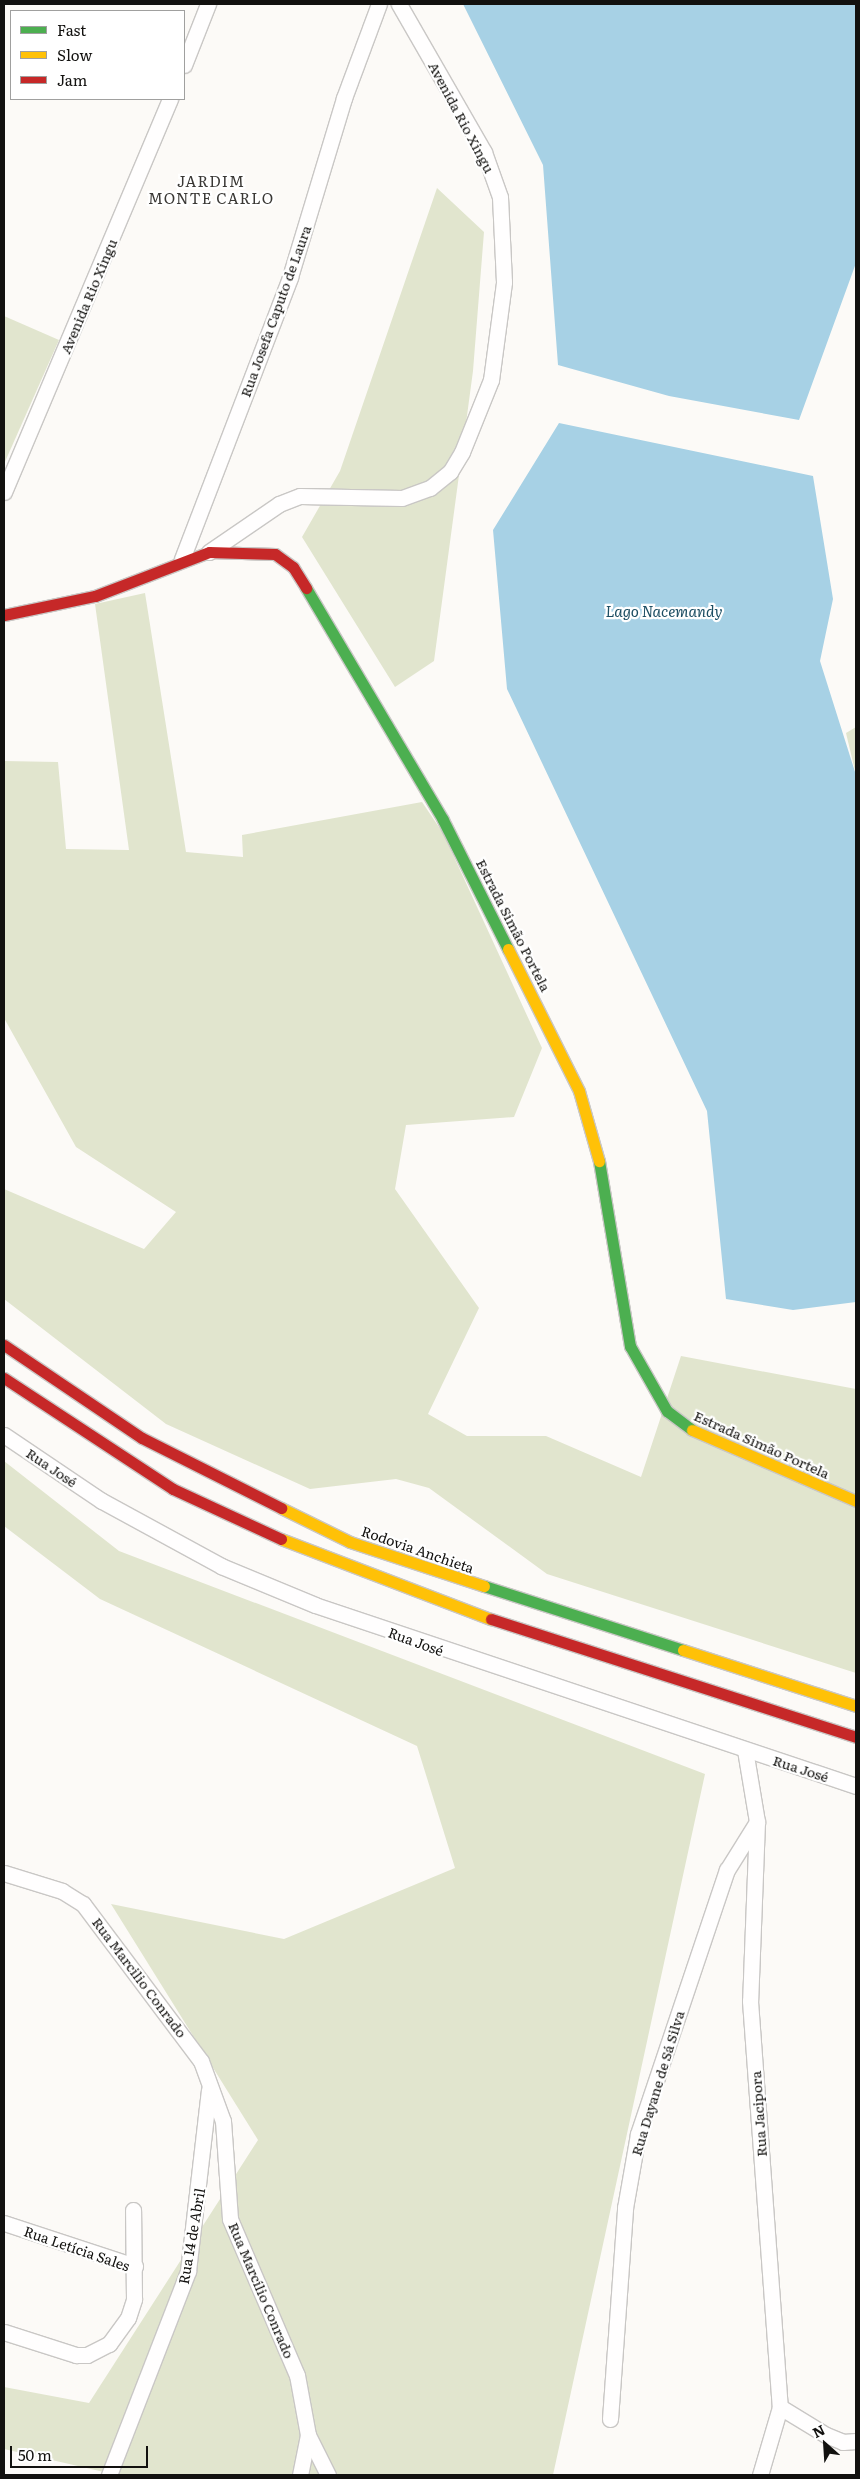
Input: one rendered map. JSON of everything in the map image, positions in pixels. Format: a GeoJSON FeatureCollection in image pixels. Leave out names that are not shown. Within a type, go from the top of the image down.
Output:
{"type":"FeatureCollection","features":[{"type":"Feature","properties":{"kind":"main road","name":"Estrada Simão Portela"},"geometry":{"type":"LineString","coordinates":[[4,614],[95,596],[152,577],[182,559],[209,552],[252,550],[275,554],[293,567],[308,586],[474,878],[582,1098],[597,1148],[630,1346],[667,1412],[698,1435],[856,1501]]}},
{"type":"Feature","properties":{"kind":"main road","name":"Rodovia Anchieta"},"geometry":{"type":"LineString","coordinates":[[4,1345],[142,1438],[350,1542],[856,1706]]}},
{"type":"Feature","properties":{"kind":"main road"},"geometry":{"type":"LineString","coordinates":[[4,1378],[174,1488],[321,1558],[426,1598],[856,1738]]}},
{"type":"Feature","properties":{"kind":"street"},"geometry":{"type":"LineString","coordinates":[[185,62],[208,4]]}},
{"type":"Feature","properties":{"kind":"street","name":"Rua Josefa Caputo de Laura"},"geometry":{"type":"LineString","coordinates":[[182,559],[290,277],[344,98],[379,4]]}},
{"type":"Feature","properties":{"kind":"street","name":"Avenida Rio Xingu"},"geometry":{"type":"LineString","coordinates":[[209,552],[279,504],[300,496],[402,498],[430,488],[450,472],[462,452],[491,380],[504,282],[500,197],[484,152],[399,4]]}},
{"type":"Feature","properties":{"kind":"street","name":"Avenida Rio Xingu"},"geometry":{"type":"LineString","coordinates":[[4,492],[170,100]]}},
{"type":"Feature","properties":{"kind":"street","name":"Rua José"},"geometry":{"type":"LineString","coordinates":[[4,1435],[102,1500],[221,1566],[281,1591],[466,1659],[856,1786]]}},
{"type":"Feature","properties":{"kind":"street","name":"Rua Jacipora"},"geometry":{"type":"LineString","coordinates":[[745,1750],[757,1822],[750,2001],[780,2407],[760,2475]]}},
{"type":"Feature","properties":{"kind":"street","name":"Rua Dayane de Sá Silva"},"geometry":{"type":"LineString","coordinates":[[610,2419],[625,2208],[638,2134],[727,1870],[757,1822]]}},
{"type":"Feature","properties":{"kind":"street","name":"Rua Marcilio Conrado"},"geometry":{"type":"LineString","coordinates":[[4,1872],[62,1891],[99,1919],[193,2046],[207,2075]]}},
{"type":"Feature","properties":{"kind":"street","name":"Rua Marcílio Conrado"},"geometry":{"type":"LineString","coordinates":[[207,2075],[223,2120],[230,2219],[289,2352],[308,2435],[300,2475]]}},
{"type":"Feature","properties":{"kind":"street","name":"Rua 14 de Abril"},"geometry":{"type":"LineString","coordinates":[[110,2475],[159,2356],[188,2271],[209,2118],[207,2075]]}},
{"type":"Feature","properties":{"kind":"street"},"geometry":{"type":"LineString","coordinates":[[133,2210],[135,2266]]}},
{"type":"Feature","properties":{"kind":"street","name":"Rua Letícia Sales"},"geometry":{"type":"LineString","coordinates":[[4,2223],[135,2266],[134,2299],[128,2318],[98,2351],[76,2355],[4,2332]]}},
{"type":"Feature","properties":{"kind":"street"},"geometry":{"type":"LineString","coordinates":[[780,2407],[843,2442],[856,2440]]}},
{"type":"Feature","properties":{"kind":"street"},"geometry":{"type":"LineString","coordinates":[[308,2435],[328,2475]]}},
{"type":"Feature","properties":{"kind":"green space"},"geometry":{"type":"Polygon","coordinates":[[[437,188],[484,232],[473,371],[434,661],[395,687],[302,537],[340,471],[437,188]]]}},
{"type":"Feature","properties":{"kind":"green space"},"geometry":{"type":"Polygon","coordinates":[[[4,316],[59,340],[4,464],[4,316]]]}},
{"type":"Feature","properties":{"kind":"green space"},"geometry":{"type":"Polygon","coordinates":[[[145,593],[186,852],[243,857],[242,835],[422,802],[443,833],[542,1048],[514,1117],[406,1125],[395,1189],[479,1308],[428,1414],[467,1436],[546,1436],[641,1477],[681,1356],[856,1389],[856,1673],[547,1574],[429,1488],[396,1479],[310,1489],[166,1424],[4,1299],[4,1189],[144,1249],[176,1212],[76,1147],[4,1018],[4,761],[58,762],[66,849],[129,850],[95,604],[145,593]]]}},
{"type":"Feature","properties":{"kind":"green space"},"geometry":{"type":"Polygon","coordinates":[[[856,727],[856,775],[846,733],[856,727]]]}},
{"type":"Feature","properties":{"kind":"green space"},"geometry":{"type":"Polygon","coordinates":[[[4,1461],[119,1551],[705,1774],[553,2475],[117,2475],[4,2449],[4,2387],[89,2403],[258,2140],[111,1904],[284,1939],[455,1868],[417,1746],[100,1599],[4,1526],[4,1461]]]}},
{"type":"Feature","properties":{"kind":"water"},"geometry":{"type":"Polygon","coordinates":[[[463,4],[856,4],[856,263],[799,420],[669,396],[558,365],[543,165],[463,4]]]}},
{"type":"Feature","properties":{"kind":"water","name":"Lago Nacemandy"},"geometry":{"type":"Polygon","coordinates":[[[559,423],[813,476],[833,599],[820,661],[856,775],[856,1302],[793,1310],[726,1299],[707,1111],[507,689],[493,530],[559,423]]]}},
{"type":"Feature","properties":{"kind":"traffic: fast"},"geometry":{"type":"LineString","coordinates":[[306,588],[443,820],[508,949]]}},
{"type":"Feature","properties":{"kind":"traffic: fast"},"geometry":{"type":"LineString","coordinates":[[599,1161],[630,1346],[667,1411],[692,1430]]}},
{"type":"Feature","properties":{"kind":"traffic: fast"},"geometry":{"type":"LineString","coordinates":[[484,1586],[683,1650]]}},
{"type":"Feature","properties":{"kind":"traffic: slow"},"geometry":{"type":"LineString","coordinates":[[508,949],[579,1091],[599,1161]]}},
{"type":"Feature","properties":{"kind":"traffic: slow"},"geometry":{"type":"LineString","coordinates":[[692,1430],[856,1501]]}},
{"type":"Feature","properties":{"kind":"traffic: slow"},"geometry":{"type":"LineString","coordinates":[[281,1508],[350,1542],[484,1586]]}},
{"type":"Feature","properties":{"kind":"traffic: slow"},"geometry":{"type":"LineString","coordinates":[[281,1539],[491,1619]]}},
{"type":"Feature","properties":{"kind":"traffic: slow"},"geometry":{"type":"LineString","coordinates":[[683,1650],[856,1706]]}},
{"type":"Feature","properties":{"kind":"traffic: jam"},"geometry":{"type":"LineString","coordinates":[[4,615],[95,596],[209,552],[275,554],[293,567],[306,588]]}},
{"type":"Feature","properties":{"kind":"traffic: jam"},"geometry":{"type":"LineString","coordinates":[[4,1345],[142,1438],[281,1508]]}},
{"type":"Feature","properties":{"kind":"traffic: jam"},"geometry":{"type":"LineString","coordinates":[[4,1378],[173,1489],[281,1539]]}},
{"type":"Feature","properties":{"kind":"traffic: jam"},"geometry":{"type":"LineString","coordinates":[[491,1619],[856,1737]]}},
{"type":"Feature","properties":{"kind":"district","name":"JARDIM MONTE CARLO"},"geometry":{"type":"Point","coordinates":[211,188]}}]}
